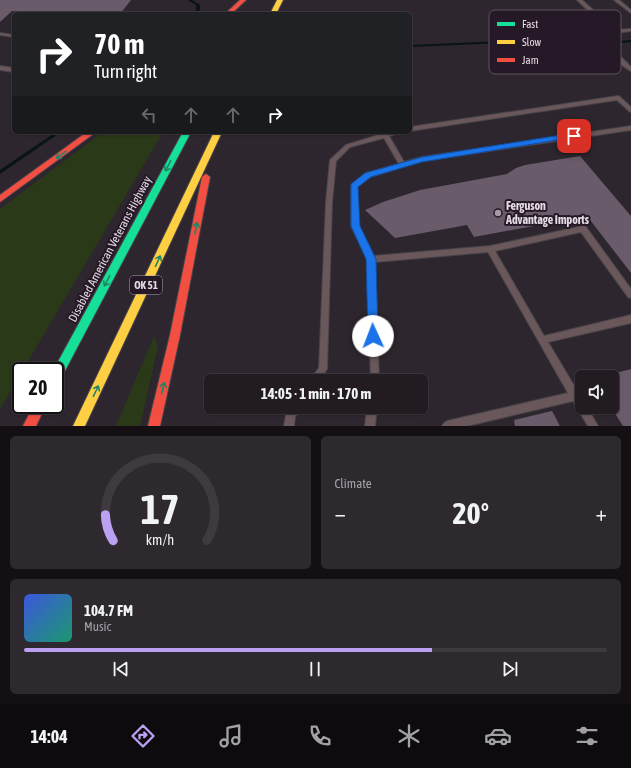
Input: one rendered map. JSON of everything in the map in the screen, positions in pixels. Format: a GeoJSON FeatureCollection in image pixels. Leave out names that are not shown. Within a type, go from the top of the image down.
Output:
{"type":"FeatureCollection","features":[{"type":"Feature","properties":{"kind":"highway"},"geometry":{"type":"LineString","coordinates":[[230,12],[243,0]]}},
{"type":"Feature","properties":{"kind":"highway"},"geometry":{"type":"LineString","coordinates":[[274,12],[280,0]]}},
{"type":"Feature","properties":{"kind":"highway"},"geometry":{"type":"LineString","coordinates":[[0,199],[89,134]]}},
{"type":"Feature","properties":{"kind":"highway","name":"Disabled American Veterans Highway"},"geometry":{"type":"LineString","coordinates":[[64,362],[186,134]]}},
{"type":"Feature","properties":{"kind":"highway","name":"OK 51"},"geometry":{"type":"LineString","coordinates":[[79,426],[217,134]]}},
{"type":"Feature","properties":{"kind":"highway"},"geometry":{"type":"LineString","coordinates":[[154,426],[176,327],[213,143]]}},
{"type":"Feature","properties":{"kind":"highway"},"geometry":{"type":"LineString","coordinates":[[29,426],[35,414]]}},
{"type":"Feature","properties":{"kind":"lane"},"geometry":{"type":"LineString","coordinates":[[579,0],[590,10]]}},
{"type":"Feature","properties":{"kind":"lane"},"geometry":{"type":"LineString","coordinates":[[616,0],[631,12]]}},
{"type":"Feature","properties":{"kind":"lane"},"geometry":{"type":"LineString","coordinates":[[621,31],[631,30]]}},
{"type":"Feature","properties":{"kind":"lane"},"geometry":{"type":"LineString","coordinates":[[0,34],[12,36]]}},
{"type":"Feature","properties":{"kind":"lane"},"geometry":{"type":"LineString","coordinates":[[621,60],[631,69]]}},
{"type":"Feature","properties":{"kind":"lane"},"geometry":{"type":"LineString","coordinates":[[0,68],[12,70]]}},
{"type":"Feature","properties":{"kind":"lane"},"geometry":{"type":"LineString","coordinates":[[412,129],[618,98],[631,110]]}},
{"type":"Feature","properties":{"kind":"lane"},"geometry":{"type":"LineString","coordinates":[[374,374],[371,259],[355,226],[354,186],[368,175],[422,159],[631,128]]}},
{"type":"Feature","properties":{"kind":"lane"},"geometry":{"type":"LineString","coordinates":[[320,374],[323,370],[329,202],[333,160],[348,146],[388,134]]}},
{"type":"Feature","properties":{"kind":"lane"},"geometry":{"type":"LineString","coordinates":[[384,135],[403,165]]}},
{"type":"Feature","properties":{"kind":"lane"},"geometry":{"type":"LineString","coordinates":[[371,259],[490,249],[583,229],[631,295]]}},
{"type":"Feature","properties":{"kind":"lane"},"geometry":{"type":"LineString","coordinates":[[447,426],[575,396],[490,249]]}},
{"type":"Feature","properties":{"kind":"lane"},"geometry":{"type":"LineString","coordinates":[[542,340],[631,319]]}},
{"type":"Feature","properties":{"kind":"lane"},"geometry":{"type":"LineString","coordinates":[[288,426],[292,414]]}},
{"type":"Feature","properties":{"kind":"lane"},"geometry":{"type":"LineString","coordinates":[[370,426],[371,414]]}},
{"type":"Feature","properties":{"kind":"lane"},"geometry":{"type":"LineString","coordinates":[[586,414],[593,426]]}},
{"type":"Feature","properties":{"kind":"green space"},"geometry":{"type":"Polygon","coordinates":[[[100,134],[162,134],[28,362],[12,362],[12,389],[0,409],[0,209],[100,134]]]}},
{"type":"Feature","properties":{"kind":"green space"},"geometry":{"type":"Polygon","coordinates":[[[154,336],[158,346],[140,426],[116,426],[154,336]]]}},
{"type":"Feature","properties":{"kind":"building"},"geometry":{"type":"Polygon","coordinates":[[[0,0],[131,0],[122,12],[12,11],[0,22],[0,0]]]}},
{"type":"Feature","properties":{"kind":"building","name":"Ferguson Advantage Imports"},"geometry":{"type":"Polygon","coordinates":[[[580,156],[631,216],[631,273],[587,216],[474,237],[467,225],[395,238],[365,210],[383,202],[420,190],[507,174],[516,168],[525,165],[580,156]]]}},
{"type":"Feature","properties":{"kind":"building"},"geometry":{"type":"Polygon","coordinates":[[[631,369],[631,426],[623,426],[615,414],[619,414],[619,372],[631,369]]]}},
{"type":"Feature","properties":{"kind":"building"},"geometry":{"type":"Polygon","coordinates":[[[552,411],[560,426],[515,426],[514,420],[552,411]]]}},
{"type":"Feature","properties":{"kind":"waterway"},"geometry":{"type":"LineString","coordinates":[[190,0],[198,5],[198,10],[196,12]]}},
{"type":"Feature","properties":{"kind":"waterway"},"geometry":{"type":"LineString","coordinates":[[621,42],[631,41]]}},
{"type":"Feature","properties":{"kind":"waterway"},"geometry":{"type":"LineString","coordinates":[[412,46],[489,43]]}},
{"type":"Feature","properties":{"kind":"waterway"},"geometry":{"type":"LineString","coordinates":[[0,172],[56,134]]}},
{"type":"Feature","properties":{"kind":"traffic: fast"},"geometry":{"type":"LineString","coordinates":[[64,362],[186,134]]}},
{"type":"Feature","properties":{"kind":"traffic: slow"},"geometry":{"type":"LineString","coordinates":[[274,12],[280,0]]}},
{"type":"Feature","properties":{"kind":"traffic: slow"},"geometry":{"type":"LineString","coordinates":[[79,426],[217,134]]}},
{"type":"Feature","properties":{"kind":"traffic: jam"},"geometry":{"type":"LineString","coordinates":[[230,12],[243,0]]}},
{"type":"Feature","properties":{"kind":"traffic: jam"},"geometry":{"type":"LineString","coordinates":[[0,199],[89,134]]}},
{"type":"Feature","properties":{"kind":"traffic: jam"},"geometry":{"type":"LineString","coordinates":[[154,426],[175,335],[206,177]]}},
{"type":"Feature","properties":{"kind":"traffic: jam"},"geometry":{"type":"LineString","coordinates":[[29,426],[35,414]]}},
{"type":"Feature","properties":{"kind":"place","name":"Ferguson Advantage Imports"},"geometry":{"type":"Point","coordinates":[498,213]}},
{"type":"Feature","properties":{"kind":"route"},"geometry":{"type":"LineString","coordinates":[[373,336],[371,259],[355,226],[354,186],[368,175],[422,159],[574,136]]}}]}
